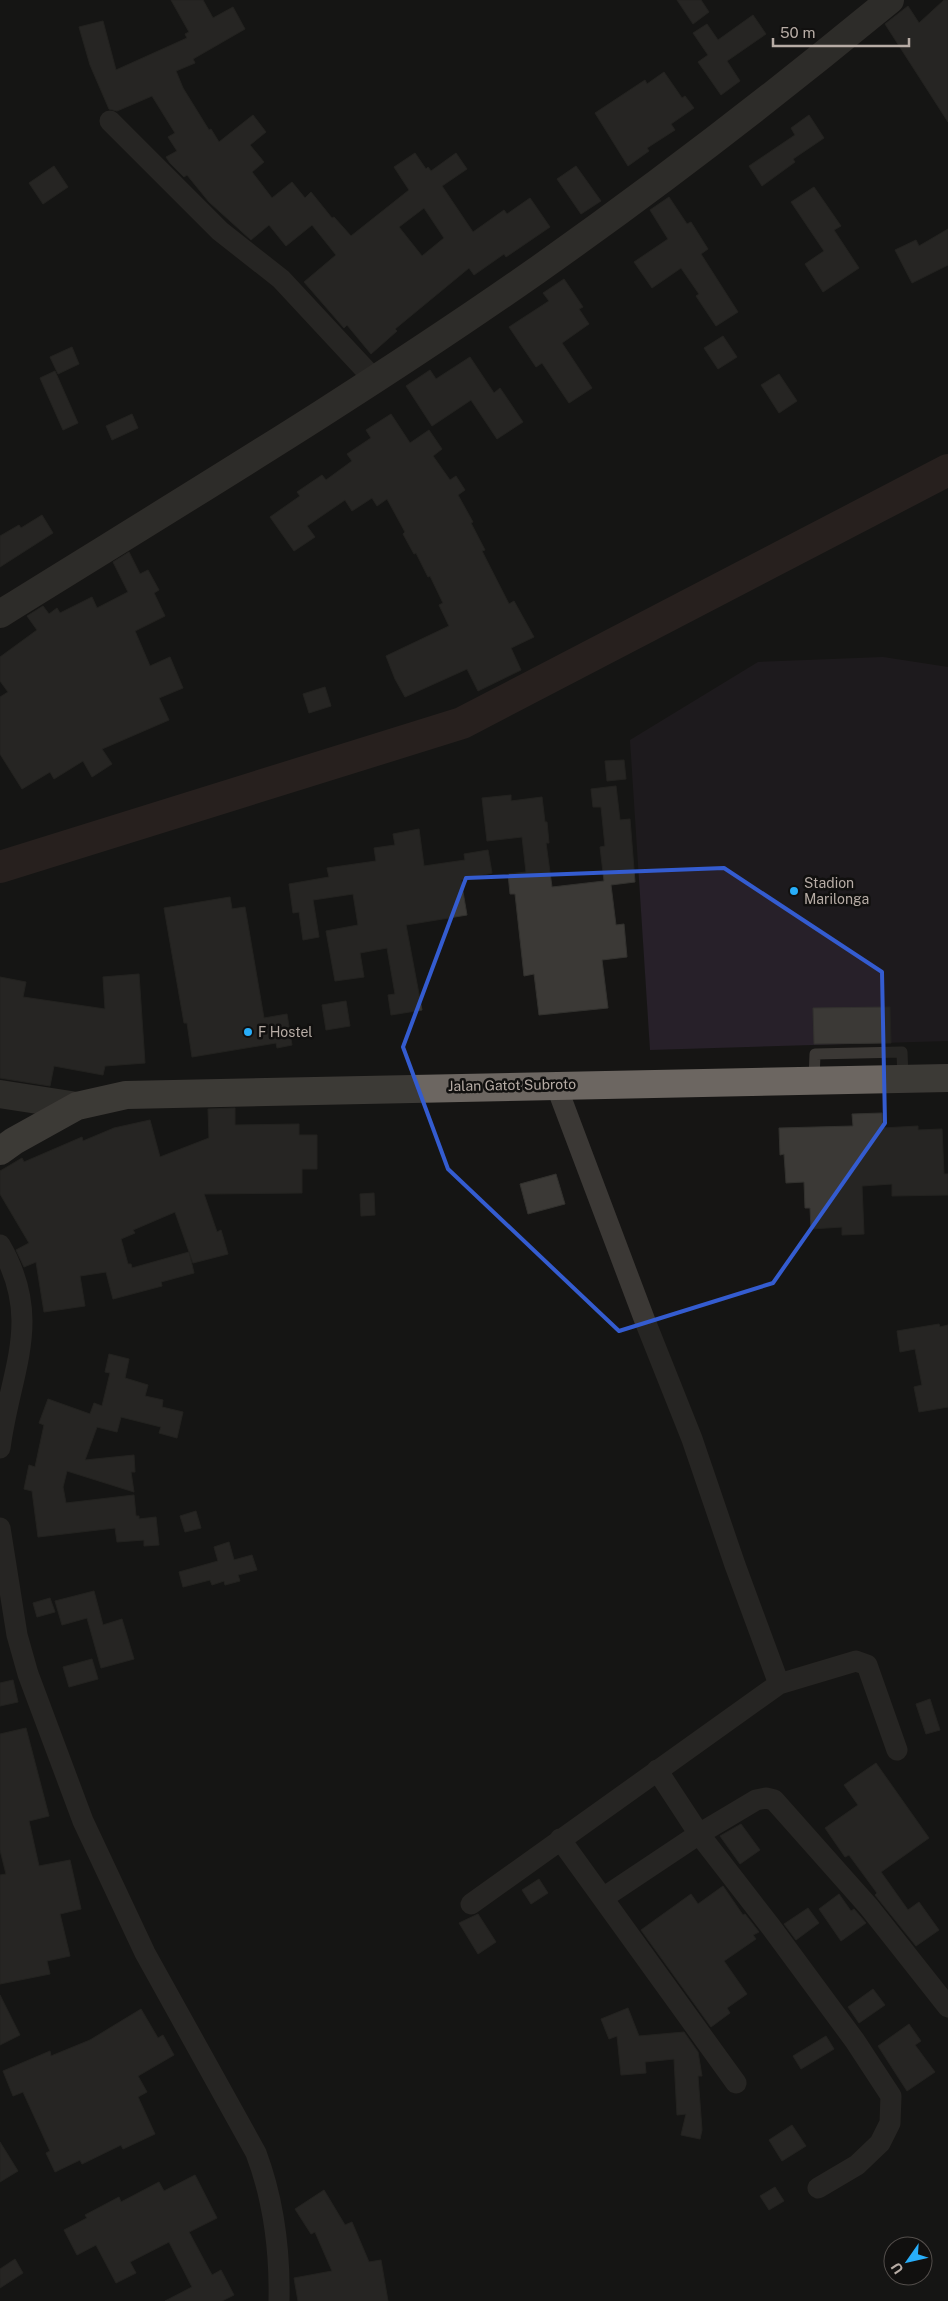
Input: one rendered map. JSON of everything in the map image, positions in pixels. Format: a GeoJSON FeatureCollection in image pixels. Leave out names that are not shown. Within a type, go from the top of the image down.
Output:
{"type":"FeatureCollection","features":[{"type":"Feature","properties":{"kind":"highway","name":"Jalan Gatot Subroto"},"geometry":{"type":"LineString","coordinates":[[0,1151],[14,1141],[77,1106],[126,1094],[948,1078]]}},
{"type":"Feature","properties":{"kind":"street"},"geometry":{"type":"LineString","coordinates":[[0,614],[374,379],[535,272],[709,146],[890,0]]}},
{"type":"Feature","properties":{"kind":"street"},"geometry":{"type":"LineString","coordinates":[[110,121],[220,231],[281,279],[374,379]]}},
{"type":"Feature","properties":{"kind":"street"},"geometry":{"type":"LineString","coordinates":[[556,1085],[645,1321],[692,1439],[735,1565],[779,1684]]}},
{"type":"Feature","properties":{"kind":"street"},"geometry":{"type":"LineString","coordinates":[[0,1094],[77,1106]]}},
{"type":"Feature","properties":{"kind":"street"},"geometry":{"type":"LineString","coordinates":[[0,1245],[19,1286],[23,1310],[22,1338],[0,1448]]}},
{"type":"Feature","properties":{"kind":"street"},"geometry":{"type":"LineString","coordinates":[[0,1528],[17,1635],[28,1674],[83,1821],[145,1953],[256,2153],[267,2182],[279,2263],[279,2301]]}},
{"type":"Feature","properties":{"kind":"street"},"geometry":{"type":"LineString","coordinates":[[471,1904],[779,1684],[856,1661],[866,1665],[897,1750]]}},
{"type":"Feature","properties":{"kind":"street"},"geometry":{"type":"LineString","coordinates":[[657,1770],[698,1834],[827,2003],[891,2096],[890,2123],[880,2143],[857,2165],[818,2188]]}},
{"type":"Feature","properties":{"kind":"street"},"geometry":{"type":"LineString","coordinates":[[603,1898],[698,1834],[756,1800],[766,1798],[774,1800],[869,1907],[948,2007]]}},
{"type":"Feature","properties":{"kind":"street"},"geometry":{"type":"LineString","coordinates":[[560,1839],[736,2083]]}},
{"type":"Feature","properties":{"kind":"highlighted area"},"geometry":{"type":"Polygon","coordinates":[[[724,868],[882,972],[885,1123],[773,1283],[619,1331],[448,1169],[403,1047],[466,878],[724,868]]]}},
{"type":"Feature","properties":{"kind":"shaded area","name":"Stadion Marilonga"},"geometry":{"type":"Polygon","coordinates":[[[883,657],[948,667],[948,1041],[650,1050],[630,740],[758,662],[883,657]]]}},
{"type":"Feature","properties":{"kind":"building"},"geometry":{"type":"Polygon","coordinates":[[[171,0],[203,0],[213,18],[233,7],[245,29],[193,59],[195,63],[176,71],[183,88],[209,130],[211,129],[219,142],[253,115],[266,132],[250,145],[264,162],[252,172],[272,198],[292,182],[305,198],[311,192],[332,218],[334,217],[351,236],[409,190],[394,167],[415,153],[426,169],[428,167],[431,171],[456,153],[467,169],[442,186],[473,232],[504,210],[507,214],[530,198],[550,227],[506,257],[504,254],[474,275],[469,268],[395,329],[397,331],[371,354],[347,325],[344,328],[304,282],[336,255],[312,225],[286,246],[269,225],[251,240],[209,202],[187,175],[184,177],[170,163],[166,157],[177,151],[168,137],[175,133],[152,96],[117,111],[109,109],[90,65],[79,27],[103,21],[116,70],[187,38],[185,34],[189,32],[171,0]],[[424,208],[399,227],[422,256],[444,238],[424,208]]]}},
{"type":"Feature","properties":{"kind":"building"},"geometry":{"type":"Polygon","coordinates":[[[677,0],[701,0],[709,12],[693,24],[677,0]]]}},
{"type":"Feature","properties":{"kind":"building"},"geometry":{"type":"Polygon","coordinates":[[[944,0],[948,0],[948,122],[885,24],[908,6],[919,23],[944,0]]]}},
{"type":"Feature","properties":{"kind":"building"},"geometry":{"type":"Polygon","coordinates":[[[753,15],[766,34],[727,61],[740,81],[721,95],[698,62],[708,55],[693,33],[707,24],[718,40],[753,15]]]}},
{"type":"Feature","properties":{"kind":"building"},"geometry":{"type":"Polygon","coordinates":[[[664,72],[682,98],[685,96],[694,108],[671,124],[675,130],[647,148],[649,151],[628,166],[595,113],[645,80],[647,84],[664,72]]]}},
{"type":"Feature","properties":{"kind":"building"},"geometry":{"type":"Polygon","coordinates":[[[809,115],[824,138],[793,159],[795,162],[762,186],[749,166],[795,135],[791,128],[809,115]]]}},
{"type":"Feature","properties":{"kind":"building"},"geometry":{"type":"Polygon","coordinates":[[[54,166],[68,187],[43,204],[29,183],[54,166]]]}},
{"type":"Feature","properties":{"kind":"building"},"geometry":{"type":"Polygon","coordinates":[[[576,166],[601,201],[581,214],[557,179],[576,166]]]}},
{"type":"Feature","properties":{"kind":"building"},"geometry":{"type":"Polygon","coordinates":[[[814,187],[841,226],[834,230],[859,268],[823,292],[805,264],[824,251],[791,202],[814,187]]]}},
{"type":"Feature","properties":{"kind":"building"},"geometry":{"type":"Polygon","coordinates":[[[669,197],[687,224],[691,222],[708,249],[701,254],[738,312],[716,326],[696,296],[699,294],[681,268],[652,288],[634,262],[668,239],[650,210],[669,197]]]}},
{"type":"Feature","properties":{"kind":"building"},"geometry":{"type":"Polygon","coordinates":[[[948,229],[948,265],[912,283],[895,250],[916,240],[919,246],[948,229]]]}},
{"type":"Feature","properties":{"kind":"building"},"geometry":{"type":"Polygon","coordinates":[[[564,279],[583,307],[579,309],[589,324],[562,343],[592,388],[569,403],[542,363],[536,367],[509,327],[549,301],[543,293],[564,279]]]}},
{"type":"Feature","properties":{"kind":"building"},"geometry":{"type":"Polygon","coordinates":[[[723,336],[737,357],[718,369],[704,348],[723,336]]]}},
{"type":"Feature","properties":{"kind":"building"},"geometry":{"type":"Polygon","coordinates":[[[72,347],[79,364],[58,374],[50,357],[72,347]]]}},
{"type":"Feature","properties":{"kind":"building"},"geometry":{"type":"Polygon","coordinates":[[[470,357],[494,393],[500,388],[523,422],[497,439],[471,400],[432,426],[406,386],[430,370],[436,379],[470,357]]]}},
{"type":"Feature","properties":{"kind":"building"},"geometry":{"type":"Polygon","coordinates":[[[55,371],[78,423],[63,430],[40,378],[55,371]]]}},
{"type":"Feature","properties":{"kind":"building"},"geometry":{"type":"Polygon","coordinates":[[[779,374],[797,401],[779,413],[761,385],[779,374]]]}},
{"type":"Feature","properties":{"kind":"building"},"geometry":{"type":"Polygon","coordinates":[[[132,414],[138,428],[112,440],[106,426],[132,414]]]}},
{"type":"Feature","properties":{"kind":"building"},"geometry":{"type":"Polygon","coordinates":[[[391,414],[410,443],[429,430],[442,449],[433,456],[450,480],[456,476],[465,490],[458,495],[473,522],[471,523],[485,550],[482,551],[509,604],[514,601],[534,637],[511,648],[521,670],[478,691],[467,669],[405,697],[395,679],[386,656],[449,626],[439,605],[443,603],[430,576],[428,577],[416,553],[414,554],[403,534],[405,532],[387,499],[377,506],[372,498],[352,511],[345,500],[307,526],[315,537],[294,551],[270,517],[300,496],[297,492],[322,475],[326,480],[352,461],[347,454],[371,438],[366,430],[391,414]]]}},
{"type":"Feature","properties":{"kind":"building"},"geometry":{"type":"Polygon","coordinates":[[[42,515],[53,533],[0,567],[0,536],[19,525],[21,528],[42,515]]]}},
{"type":"Feature","properties":{"kind":"building"},"geometry":{"type":"Polygon","coordinates":[[[129,552],[140,574],[148,570],[159,590],[154,593],[165,616],[135,631],[150,666],[170,657],[183,688],[159,698],[169,720],[102,749],[112,764],[92,777],[83,761],[54,779],[50,772],[22,789],[0,754],[0,697],[8,692],[0,681],[0,657],[37,630],[27,616],[43,606],[49,614],[57,608],[60,613],[92,597],[97,608],[128,592],[113,562],[129,552]]]}},
{"type":"Feature","properties":{"kind":"building"},"geometry":{"type":"Polygon","coordinates":[[[325,687],[331,706],[309,713],[303,694],[325,687]]]}},
{"type":"Feature","properties":{"kind":"building"},"geometry":{"type":"Polygon","coordinates":[[[624,760],[626,779],[607,781],[605,761],[624,760]]]}},
{"type":"Feature","properties":{"kind":"building"},"geometry":{"type":"Polygon","coordinates":[[[616,786],[620,820],[630,819],[635,882],[611,885],[616,925],[624,924],[627,957],[602,960],[608,1008],[539,1015],[534,974],[524,976],[515,894],[510,894],[508,874],[526,872],[522,837],[487,841],[482,798],[511,795],[511,801],[542,797],[545,822],[547,822],[549,843],[546,843],[552,887],[604,881],[600,847],[605,846],[601,807],[593,807],[591,789],[616,786]]]}},
{"type":"Feature","properties":{"kind":"building"},"geometry":{"type":"Polygon","coordinates":[[[419,829],[424,866],[465,860],[464,854],[488,850],[492,873],[461,880],[467,915],[406,925],[422,1010],[391,1015],[388,995],[395,994],[387,948],[360,953],[364,977],[335,981],[326,931],[358,925],[353,894],[313,900],[319,937],[303,940],[299,912],[293,913],[289,884],[329,877],[327,868],[376,861],[374,848],[395,845],[393,834],[419,829]]]}},
{"type":"Feature","properties":{"kind":"building"},"geometry":{"type":"Polygon","coordinates":[[[230,897],[232,909],[245,907],[264,1018],[287,1014],[292,1045],[277,1048],[276,1043],[192,1057],[187,1023],[184,1023],[164,908],[230,897]]]}},
{"type":"Feature","properties":{"kind":"building"},"geometry":{"type":"Polygon","coordinates":[[[139,974],[145,1063],[105,1066],[103,1075],[54,1066],[50,1086],[0,1078],[0,977],[26,982],[23,997],[105,1009],[103,977],[139,974]]]}},
{"type":"Feature","properties":{"kind":"building"},"geometry":{"type":"Polygon","coordinates":[[[346,1001],[350,1026],[326,1030],[322,1005],[346,1001]]]}},
{"type":"Feature","properties":{"kind":"building"},"geometry":{"type":"Polygon","coordinates":[[[890,1007],[891,1043],[814,1044],[813,1008],[890,1007]]]}},
{"type":"Feature","properties":{"kind":"building"},"geometry":{"type":"Polygon","coordinates":[[[235,1108],[235,1125],[299,1124],[299,1135],[317,1135],[317,1169],[302,1169],[302,1193],[204,1194],[217,1232],[221,1230],[228,1254],[193,1263],[175,1212],[133,1230],[135,1233],[121,1239],[128,1264],[131,1264],[132,1268],[189,1252],[194,1273],[161,1282],[162,1286],[113,1299],[106,1272],[80,1276],[85,1306],[44,1312],[36,1262],[24,1267],[16,1250],[29,1243],[0,1194],[0,1171],[22,1158],[24,1162],[82,1137],[83,1141],[114,1128],[150,1120],[160,1157],[209,1138],[208,1109],[235,1108]]]}},
{"type":"Feature","properties":{"kind":"building"},"geometry":{"type":"Polygon","coordinates":[[[882,1113],[883,1128],[918,1126],[918,1130],[942,1129],[944,1174],[948,1174],[948,1195],[892,1196],[892,1184],[862,1186],[864,1234],[842,1235],[842,1227],[811,1229],[810,1208],[805,1208],[804,1182],[786,1183],[784,1154],[780,1155],[779,1128],[853,1126],[852,1114],[882,1113]]]}},
{"type":"Feature","properties":{"kind":"building"},"geometry":{"type":"Polygon","coordinates":[[[556,1174],[565,1204],[528,1214],[520,1184],[556,1174]]]}},
{"type":"Feature","properties":{"kind":"building"},"geometry":{"type":"Polygon","coordinates":[[[374,1193],[375,1215],[361,1216],[360,1194],[374,1193]]]}},
{"type":"Feature","properties":{"kind":"building"},"geometry":{"type":"Polygon","coordinates":[[[939,1324],[940,1327],[948,1325],[948,1407],[919,1412],[914,1387],[922,1385],[915,1349],[900,1352],[897,1331],[939,1324]]]}},
{"type":"Feature","properties":{"kind":"building"},"geometry":{"type":"Polygon","coordinates":[[[109,1354],[129,1359],[125,1378],[148,1385],[145,1396],[163,1400],[162,1407],[183,1412],[177,1438],[159,1433],[161,1427],[121,1417],[117,1432],[97,1427],[85,1460],[134,1455],[135,1472],[131,1472],[134,1492],[67,1471],[63,1487],[66,1503],[134,1495],[136,1516],[139,1516],[139,1519],[156,1517],[159,1545],[144,1546],[144,1540],[117,1542],[115,1528],[38,1537],[32,1491],[24,1489],[29,1465],[35,1467],[44,1425],[39,1423],[48,1399],[90,1414],[94,1403],[102,1406],[110,1373],[105,1372],[109,1354]]]}},
{"type":"Feature","properties":{"kind":"building"},"geometry":{"type":"Polygon","coordinates":[[[196,1511],[201,1528],[185,1532],[180,1516],[196,1511]]]}},
{"type":"Feature","properties":{"kind":"building"},"geometry":{"type":"Polygon","coordinates":[[[229,1542],[234,1560],[252,1555],[257,1570],[238,1575],[240,1581],[225,1585],[224,1581],[212,1585],[210,1580],[183,1587],[179,1572],[218,1561],[214,1547],[229,1542]]]}},
{"type":"Feature","properties":{"kind":"building"},"geometry":{"type":"Polygon","coordinates":[[[94,1591],[103,1625],[122,1619],[134,1659],[101,1668],[87,1618],[62,1625],[55,1601],[94,1591]]]}},
{"type":"Feature","properties":{"kind":"building"},"geometry":{"type":"Polygon","coordinates":[[[50,1598],[55,1612],[37,1617],[33,1603],[50,1598]]]}},
{"type":"Feature","properties":{"kind":"building"},"geometry":{"type":"Polygon","coordinates":[[[92,1659],[98,1679],[69,1687],[63,1667],[92,1659]]]}},
{"type":"Feature","properties":{"kind":"building"},"geometry":{"type":"Polygon","coordinates":[[[13,1680],[18,1702],[0,1706],[0,1683],[13,1680]]]}},
{"type":"Feature","properties":{"kind":"building"},"geometry":{"type":"Polygon","coordinates":[[[930,1699],[940,1730],[926,1734],[916,1704],[930,1699]]]}},
{"type":"Feature","properties":{"kind":"building"},"geometry":{"type":"Polygon","coordinates":[[[26,1728],[49,1816],[29,1821],[39,1866],[70,1860],[81,1909],[60,1914],[70,1956],[47,1961],[50,1974],[0,1984],[0,1875],[6,1874],[0,1850],[0,1734],[26,1728]]]}},
{"type":"Feature","properties":{"kind":"building"},"geometry":{"type":"Polygon","coordinates":[[[876,1763],[929,1838],[881,1872],[908,1910],[919,1902],[939,1930],[916,1946],[875,1895],[877,1893],[849,1855],[845,1857],[825,1828],[858,1805],[844,1785],[876,1763]]]}},
{"type":"Feature","properties":{"kind":"building"},"geometry":{"type":"Polygon","coordinates":[[[741,1824],[760,1850],[740,1864],[720,1836],[741,1824]]]}},
{"type":"Feature","properties":{"kind":"building"},"geometry":{"type":"Polygon","coordinates":[[[539,1879],[548,1893],[531,1904],[522,1890],[539,1879]]]}},
{"type":"Feature","properties":{"kind":"building"},"geometry":{"type":"Polygon","coordinates":[[[723,1886],[743,1915],[745,1914],[759,1932],[753,1935],[756,1939],[724,1961],[747,1994],[727,2008],[730,2013],[711,2027],[641,1930],[691,1894],[698,1904],[723,1886]]]}},
{"type":"Feature","properties":{"kind":"building"},"geometry":{"type":"Polygon","coordinates":[[[839,1894],[851,1911],[854,1909],[866,1923],[841,1941],[819,1909],[839,1894]]]}},
{"type":"Feature","properties":{"kind":"building"},"geometry":{"type":"Polygon","coordinates":[[[808,1908],[819,1923],[796,1940],[784,1924],[808,1908]]]}},
{"type":"Feature","properties":{"kind":"building"},"geometry":{"type":"Polygon","coordinates":[[[478,1914],[496,1942],[478,1954],[459,1923],[478,1914]]]}},
{"type":"Feature","properties":{"kind":"building"},"geometry":{"type":"Polygon","coordinates":[[[873,1989],[885,2005],[859,2023],[848,2007],[873,1989]]]}},
{"type":"Feature","properties":{"kind":"building"},"geometry":{"type":"Polygon","coordinates":[[[0,1995],[20,2035],[0,2045],[0,1995]]]}},
{"type":"Feature","properties":{"kind":"building"},"geometry":{"type":"Polygon","coordinates":[[[628,2008],[639,2036],[684,2032],[698,2052],[702,2076],[698,2076],[702,2130],[700,2139],[681,2135],[686,2114],[677,2115],[674,2059],[645,2062],[646,2073],[621,2075],[617,2036],[609,2039],[601,2019],[628,2008]]]}},
{"type":"Feature","properties":{"kind":"building"},"geometry":{"type":"Polygon","coordinates":[[[141,2009],[158,2038],[163,2035],[174,2055],[138,2076],[147,2092],[138,2097],[155,2134],[123,2149],[121,2145],[82,2164],[80,2160],[55,2172],[46,2153],[50,2151],[23,2092],[13,2096],[3,2071],[50,2051],[51,2056],[90,2040],[141,2009]]]}},
{"type":"Feature","properties":{"kind":"building"},"geometry":{"type":"Polygon","coordinates":[[[909,2024],[921,2041],[915,2045],[935,2072],[907,2091],[878,2046],[909,2024]]]}},
{"type":"Feature","properties":{"kind":"building"},"geometry":{"type":"Polygon","coordinates":[[[826,2036],[834,2049],[801,2069],[793,2056],[826,2036]]]}},
{"type":"Feature","properties":{"kind":"building"},"geometry":{"type":"Polygon","coordinates":[[[792,2125],[806,2146],[782,2161],[769,2140],[792,2125]]]}},
{"type":"Feature","properties":{"kind":"building"},"geometry":{"type":"Polygon","coordinates":[[[0,2142],[18,2171],[0,2182],[0,2142]]]}},
{"type":"Feature","properties":{"kind":"building"},"geometry":{"type":"Polygon","coordinates":[[[195,2175],[217,2218],[189,2232],[212,2275],[221,2270],[234,2295],[222,2301],[165,2301],[192,2287],[169,2242],[130,2262],[136,2273],[116,2283],[96,2245],[77,2255],[64,2230],[87,2218],[85,2215],[119,2197],[121,2202],[159,2182],[164,2191],[195,2175]]]}},
{"type":"Feature","properties":{"kind":"building"},"geometry":{"type":"Polygon","coordinates":[[[775,2187],[784,2201],[769,2210],[760,2196],[775,2187]]]}},
{"type":"Feature","properties":{"kind":"building"},"geometry":{"type":"Polygon","coordinates":[[[324,2190],[345,2225],[352,2222],[369,2262],[381,2260],[388,2301],[298,2301],[294,2278],[332,2271],[315,2232],[311,2234],[295,2209],[324,2190]]]}},
{"type":"Feature","properties":{"kind":"building"},"geometry":{"type":"Polygon","coordinates":[[[15,2259],[23,2273],[0,2288],[0,2269],[15,2259]]]}},
{"type":"Feature","properties":{"kind":"waterway"},"geometry":{"type":"LineString","coordinates":[[0,867],[462,723],[948,470]]}},
{"type":"Feature","properties":{"kind":"place","name":"Stadion Marilonga"},"geometry":{"type":"Point","coordinates":[794,891]}},
{"type":"Feature","properties":{"kind":"place","name":"F Hostel"},"geometry":{"type":"Point","coordinates":[248,1032]}}]}
